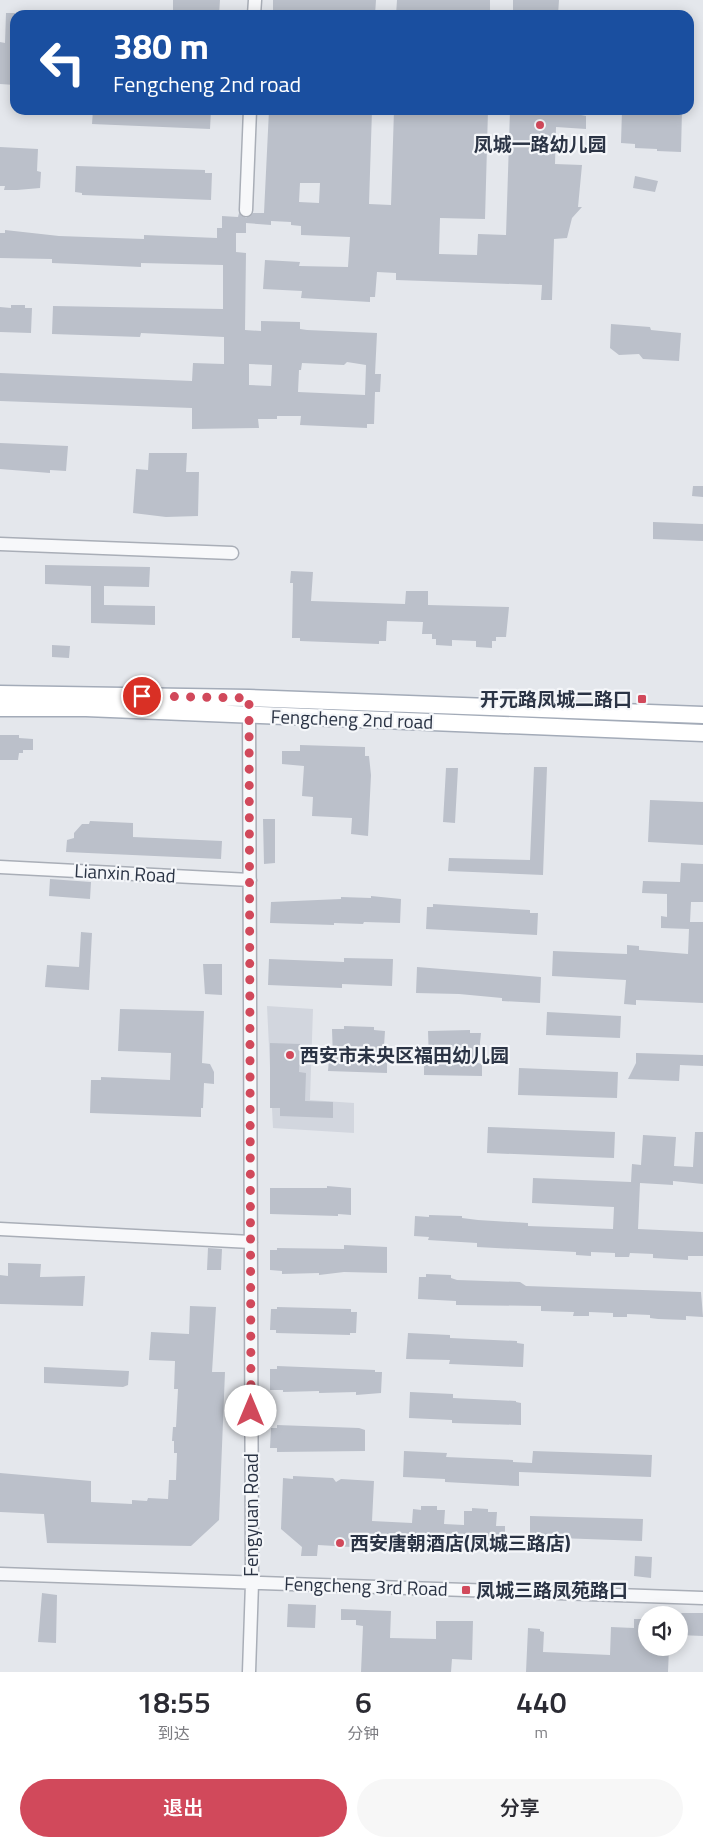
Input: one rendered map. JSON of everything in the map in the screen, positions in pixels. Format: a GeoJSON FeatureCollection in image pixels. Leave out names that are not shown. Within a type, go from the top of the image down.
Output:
{"type":"FeatureCollection","features":[{"type":"Feature","properties":{"kind":"main road","name":"Fengcheng 2nd road"},"geometry":{"type":"LineString","coordinates":[[0,694],[249,698],[703,715]]}},
{"type":"Feature","properties":{"kind":"main road","name":"Fengcheng 2nd road"},"geometry":{"type":"LineString","coordinates":[[0,708],[86,708],[703,732]]}},
{"type":"Feature","properties":{"kind":"street"},"geometry":{"type":"LineString","coordinates":[[246,210],[250,115]]}},
{"type":"Feature","properties":{"kind":"street"},"geometry":{"type":"LineString","coordinates":[[0,544],[232,553]]}},
{"type":"Feature","properties":{"kind":"street","name":"Fengyuan Road"},"geometry":{"type":"LineString","coordinates":[[249,698],[252,1582],[249,1672]]}},
{"type":"Feature","properties":{"kind":"street","name":"Lianxin Road"},"geometry":{"type":"LineString","coordinates":[[0,867],[250,880]]}},
{"type":"Feature","properties":{"kind":"street"},"geometry":{"type":"LineString","coordinates":[[0,1229],[251,1242]]}},
{"type":"Feature","properties":{"kind":"street","name":"Fengcheng 3rd Road"},"geometry":{"type":"LineString","coordinates":[[0,1574],[703,1598]]}},
{"type":"Feature","properties":{"kind":"shaded area","name":"西安市未央区福田幼儿园"},"geometry":{"type":"Polygon","coordinates":[[[267,1006],[313,1009],[310,1100],[354,1103],[354,1133],[273,1128],[267,1006]]]}},
{"type":"Feature","properties":{"kind":"building"},"geometry":{"type":"Polygon","coordinates":[[[173,0],[220,0],[219,10],[173,10],[173,0]]]}},
{"type":"Feature","properties":{"kind":"building"},"geometry":{"type":"Polygon","coordinates":[[[273,0],[376,0],[375,10],[273,10],[273,0]]]}},
{"type":"Feature","properties":{"kind":"building"},"geometry":{"type":"Polygon","coordinates":[[[397,0],[490,0],[490,10],[396,10],[397,0]]]}},
{"type":"Feature","properties":{"kind":"building"},"geometry":{"type":"Polygon","coordinates":[[[513,0],[559,0],[558,10],[513,10],[513,0]]]}},
{"type":"Feature","properties":{"kind":"building"},"geometry":{"type":"Polygon","coordinates":[[[6,13],[10,13],[10,85],[0,84],[0,42],[5,43],[6,13]]]}},
{"type":"Feature","properties":{"kind":"building"},"geometry":{"type":"Polygon","coordinates":[[[93,115],[211,115],[210,129],[92,124],[93,115]]]}},
{"type":"Feature","properties":{"kind":"building"},"geometry":{"type":"Polygon","coordinates":[[[269,115],[372,115],[369,204],[391,205],[394,115],[488,115],[485,219],[440,218],[439,254],[477,255],[478,234],[506,235],[510,115],[586,116],[586,129],[556,127],[555,164],[582,165],[578,207],[582,207],[572,218],[567,238],[554,239],[552,300],[541,300],[542,285],[396,280],[396,273],[377,272],[375,297],[370,297],[370,302],[301,298],[302,291],[263,289],[265,260],[300,262],[299,266],[348,267],[350,237],[301,235],[301,226],[291,225],[291,222],[271,221],[271,225],[246,223],[246,233],[236,233],[236,252],[246,253],[245,330],[261,331],[261,321],[300,322],[300,329],[307,330],[377,333],[375,374],[381,374],[380,392],[375,392],[374,424],[367,424],[367,428],[300,425],[301,416],[277,416],[277,419],[258,419],[259,428],[192,429],[192,408],[0,401],[0,373],[192,381],[193,363],[224,364],[224,337],[141,333],[140,337],[52,334],[53,306],[223,309],[223,265],[141,263],[141,267],[52,263],[52,259],[0,258],[0,233],[5,233],[5,230],[59,236],[144,239],[144,235],[217,238],[217,228],[222,228],[222,216],[238,217],[239,213],[246,218],[253,213],[264,213],[269,115]],[[300,183],[299,202],[319,203],[320,183],[300,183]],[[347,362],[344,365],[302,363],[301,370],[299,370],[298,392],[365,395],[366,365],[347,362]],[[249,364],[249,385],[271,386],[272,365],[249,364]]]}},
{"type":"Feature","properties":{"kind":"building"},"geometry":{"type":"Polygon","coordinates":[[[622,115],[682,115],[681,152],[635,148],[635,144],[621,143],[622,115]]]}},
{"type":"Feature","properties":{"kind":"building"},"geometry":{"type":"Polygon","coordinates":[[[0,147],[38,149],[37,171],[41,172],[40,188],[4,190],[5,186],[0,186],[0,147]]]}},
{"type":"Feature","properties":{"kind":"building"},"geometry":{"type":"Polygon","coordinates":[[[76,166],[205,170],[205,173],[212,173],[211,200],[82,195],[82,193],[75,192],[76,166]]]}},
{"type":"Feature","properties":{"kind":"building"},"geometry":{"type":"Polygon","coordinates":[[[635,176],[658,181],[655,192],[633,188],[635,176]]]}},
{"type":"Feature","properties":{"kind":"building"},"geometry":{"type":"Polygon","coordinates":[[[11,305],[25,305],[25,308],[32,308],[31,333],[0,332],[0,307],[11,308],[11,305]]]}},
{"type":"Feature","properties":{"kind":"building"},"geometry":{"type":"Polygon","coordinates":[[[611,324],[650,327],[651,330],[681,333],[679,361],[643,359],[639,354],[619,355],[610,348],[611,324]]]}},
{"type":"Feature","properties":{"kind":"building"},"geometry":{"type":"Polygon","coordinates":[[[0,443],[68,446],[66,471],[50,470],[50,473],[0,469],[0,443]]]}},
{"type":"Feature","properties":{"kind":"building"},"geometry":{"type":"Polygon","coordinates":[[[149,453],[187,453],[186,472],[199,472],[198,516],[166,517],[133,513],[136,469],[148,470],[149,453]]]}},
{"type":"Feature","properties":{"kind":"building"},"geometry":{"type":"Polygon","coordinates":[[[693,486],[703,486],[703,497],[692,496],[693,486]]]}},
{"type":"Feature","properties":{"kind":"building"},"geometry":{"type":"Polygon","coordinates":[[[653,522],[703,524],[703,541],[653,539],[653,522]]]}},
{"type":"Feature","properties":{"kind":"building"},"geometry":{"type":"Polygon","coordinates":[[[45,565],[150,567],[149,587],[104,586],[104,605],[155,606],[155,625],[91,623],[91,586],[45,584],[45,565]]]}},
{"type":"Feature","properties":{"kind":"building"},"geometry":{"type":"Polygon","coordinates":[[[291,571],[313,572],[311,601],[405,604],[406,591],[428,591],[428,605],[509,607],[506,637],[496,637],[496,641],[492,641],[492,648],[476,647],[476,641],[452,640],[452,646],[436,645],[436,639],[432,639],[432,634],[422,634],[423,622],[387,621],[386,641],[379,641],[379,644],[300,641],[300,638],[292,638],[293,583],[290,583],[291,571]]]}},
{"type":"Feature","properties":{"kind":"building"},"geometry":{"type":"Polygon","coordinates":[[[52,645],[70,646],[69,658],[52,657],[52,645]]]}},
{"type":"Feature","properties":{"kind":"building"},"geometry":{"type":"Polygon","coordinates":[[[0,735],[19,735],[19,738],[33,739],[33,750],[23,750],[23,753],[19,753],[18,760],[0,760],[0,735]]]}},
{"type":"Feature","properties":{"kind":"building"},"geometry":{"type":"Polygon","coordinates":[[[300,745],[365,747],[365,756],[369,756],[371,775],[368,836],[351,834],[352,818],[312,816],[313,797],[302,796],[304,766],[282,764],[282,751],[300,751],[300,745]]]}},
{"type":"Feature","properties":{"kind":"building"},"geometry":{"type":"Polygon","coordinates":[[[534,767],[547,767],[543,875],[448,871],[449,858],[530,860],[534,767]]]}},
{"type":"Feature","properties":{"kind":"building"},"geometry":{"type":"Polygon","coordinates":[[[446,768],[458,768],[455,823],[443,822],[446,768]]]}},
{"type":"Feature","properties":{"kind":"building"},"geometry":{"type":"Polygon","coordinates":[[[650,800],[703,802],[703,845],[648,842],[650,800]]]}},
{"type":"Feature","properties":{"kind":"building"},"geometry":{"type":"Polygon","coordinates":[[[263,819],[275,819],[275,863],[264,864],[263,819]]]}},
{"type":"Feature","properties":{"kind":"building"},"geometry":{"type":"Polygon","coordinates":[[[90,821],[133,823],[133,837],[222,841],[221,859],[66,852],[67,840],[74,838],[74,833],[82,824],[89,824],[90,821]]]}},
{"type":"Feature","properties":{"kind":"building"},"geometry":{"type":"Polygon","coordinates":[[[681,863],[703,864],[703,902],[691,902],[690,922],[703,922],[703,1003],[636,1000],[636,1005],[624,1004],[626,980],[552,976],[553,951],[627,954],[627,945],[639,946],[639,950],[688,954],[689,929],[661,928],[661,916],[667,917],[667,894],[642,893],[643,881],[680,882],[681,863]]]}},
{"type":"Feature","properties":{"kind":"building"},"geometry":{"type":"Polygon","coordinates":[[[50,879],[91,882],[90,899],[49,896],[50,879]]]}},
{"type":"Feature","properties":{"kind":"building"},"geometry":{"type":"Polygon","coordinates":[[[371,896],[401,899],[400,923],[364,922],[363,924],[334,923],[334,925],[270,923],[271,902],[341,899],[341,897],[371,898],[371,896]]]}},
{"type":"Feature","properties":{"kind":"building"},"geometry":{"type":"Polygon","coordinates":[[[433,904],[530,910],[530,913],[538,913],[537,935],[426,929],[427,907],[433,907],[433,904]]]}},
{"type":"Feature","properties":{"kind":"building"},"geometry":{"type":"Polygon","coordinates":[[[81,932],[92,933],[89,990],[45,987],[47,965],[79,967],[81,932]]]}},
{"type":"Feature","properties":{"kind":"building"},"geometry":{"type":"Polygon","coordinates":[[[344,958],[393,959],[392,986],[342,984],[342,988],[268,985],[269,959],[344,962],[344,958]]]}},
{"type":"Feature","properties":{"kind":"building"},"geometry":{"type":"Polygon","coordinates":[[[203,964],[222,964],[222,995],[205,994],[203,964]]]}},
{"type":"Feature","properties":{"kind":"building"},"geometry":{"type":"Polygon","coordinates":[[[417,967],[541,977],[540,1003],[502,1001],[502,998],[459,994],[416,993],[417,967]]]}},
{"type":"Feature","properties":{"kind":"building"},"geometry":{"type":"Polygon","coordinates":[[[120,1009],[204,1011],[202,1063],[210,1064],[214,1072],[214,1084],[204,1083],[201,1117],[90,1113],[91,1080],[101,1080],[101,1077],[170,1080],[171,1053],[118,1051],[120,1009]]]}},
{"type":"Feature","properties":{"kind":"building"},"geometry":{"type":"Polygon","coordinates":[[[547,1012],[621,1016],[620,1038],[546,1035],[547,1012]]]}},
{"type":"Feature","properties":{"kind":"building"},"geometry":{"type":"Polygon","coordinates":[[[344,1026],[374,1027],[374,1030],[385,1031],[383,1061],[387,1061],[387,1073],[328,1071],[329,1059],[333,1059],[332,1029],[344,1029],[344,1026]]]}},
{"type":"Feature","properties":{"kind":"building"},"geometry":{"type":"Polygon","coordinates":[[[470,1030],[470,1033],[481,1033],[478,1063],[482,1064],[482,1076],[424,1075],[424,1062],[429,1062],[428,1031],[470,1030]]]}},
{"type":"Feature","properties":{"kind":"building"},"geometry":{"type":"Polygon","coordinates":[[[270,1043],[300,1044],[299,1072],[306,1073],[305,1101],[333,1102],[333,1118],[280,1116],[280,1108],[270,1108],[270,1043]]]}},
{"type":"Feature","properties":{"kind":"building"},"geometry":{"type":"Polygon","coordinates":[[[636,1053],[703,1055],[703,1066],[680,1065],[679,1081],[628,1079],[636,1063],[636,1053]]]}},
{"type":"Feature","properties":{"kind":"building"},"geometry":{"type":"Polygon","coordinates":[[[519,1068],[618,1072],[617,1098],[518,1095],[519,1068]]]}},
{"type":"Feature","properties":{"kind":"building"},"geometry":{"type":"Polygon","coordinates":[[[488,1127],[615,1132],[614,1158],[487,1153],[488,1127]]]}},
{"type":"Feature","properties":{"kind":"building"},"geometry":{"type":"Polygon","coordinates":[[[695,1132],[703,1132],[703,1184],[673,1181],[673,1185],[640,1183],[638,1229],[703,1232],[703,1256],[688,1256],[688,1260],[653,1258],[653,1254],[630,1253],[629,1257],[615,1257],[615,1253],[591,1252],[591,1256],[576,1255],[576,1252],[477,1247],[477,1243],[428,1240],[429,1237],[414,1236],[415,1216],[429,1217],[429,1215],[462,1216],[462,1218],[478,1220],[528,1223],[528,1226],[613,1229],[614,1207],[532,1203],[533,1178],[631,1182],[632,1164],[641,1165],[643,1135],[676,1137],[674,1166],[693,1167],[695,1132]]]}},
{"type":"Feature","properties":{"kind":"building"},"geometry":{"type":"Polygon","coordinates":[[[327,1186],[351,1188],[351,1215],[270,1214],[270,1188],[327,1188],[327,1186]]]}},
{"type":"Feature","properties":{"kind":"building"},"geometry":{"type":"Polygon","coordinates":[[[344,1245],[387,1247],[387,1273],[344,1272],[319,1275],[319,1273],[282,1274],[282,1271],[270,1270],[270,1250],[277,1250],[277,1248],[344,1249],[344,1245]]]}},
{"type":"Feature","properties":{"kind":"building"},"geometry":{"type":"Polygon","coordinates":[[[208,1248],[222,1249],[221,1270],[207,1270],[208,1248]]]}},
{"type":"Feature","properties":{"kind":"building"},"geometry":{"type":"Polygon","coordinates":[[[8,1263],[41,1264],[40,1277],[85,1276],[83,1306],[0,1304],[0,1275],[8,1276],[8,1263]]]}},
{"type":"Feature","properties":{"kind":"building"},"geometry":{"type":"Polygon","coordinates":[[[426,1274],[451,1275],[451,1278],[457,1280],[520,1282],[526,1286],[701,1292],[703,1317],[686,1316],[686,1320],[658,1319],[650,1318],[650,1315],[627,1314],[627,1317],[613,1317],[613,1313],[589,1312],[589,1316],[573,1316],[574,1312],[541,1311],[541,1306],[456,1305],[456,1301],[418,1299],[419,1277],[426,1277],[426,1274]]]}},
{"type":"Feature","properties":{"kind":"building"},"geometry":{"type":"Polygon","coordinates":[[[190,1306],[216,1307],[212,1372],[225,1372],[219,1520],[191,1546],[47,1543],[44,1514],[0,1512],[0,1473],[91,1481],[91,1502],[132,1504],[132,1500],[147,1501],[148,1498],[168,1499],[169,1480],[176,1480],[177,1453],[174,1453],[174,1441],[172,1441],[173,1427],[176,1427],[178,1389],[174,1389],[175,1361],[149,1360],[151,1332],[189,1334],[190,1306]]]}},
{"type":"Feature","properties":{"kind":"building"},"geometry":{"type":"Polygon","coordinates":[[[277,1307],[351,1309],[351,1312],[357,1312],[356,1333],[350,1333],[350,1335],[276,1333],[276,1330],[270,1330],[271,1309],[277,1309],[277,1307]]]}},
{"type":"Feature","properties":{"kind":"building"},"geometry":{"type":"Polygon","coordinates":[[[408,1333],[450,1335],[450,1338],[517,1341],[517,1343],[524,1344],[523,1367],[449,1364],[450,1360],[406,1359],[408,1333]]]}},
{"type":"Feature","properties":{"kind":"building"},"geometry":{"type":"Polygon","coordinates":[[[277,1366],[375,1370],[375,1372],[382,1372],[381,1393],[356,1395],[356,1392],[319,1393],[319,1391],[283,1392],[283,1390],[270,1390],[270,1369],[277,1369],[277,1366]]]}},
{"type":"Feature","properties":{"kind":"building"},"geometry":{"type":"Polygon","coordinates":[[[44,1367],[129,1371],[128,1385],[123,1387],[44,1383],[44,1367]]]}},
{"type":"Feature","properties":{"kind":"building"},"geometry":{"type":"Polygon","coordinates":[[[410,1392],[453,1394],[453,1398],[516,1401],[521,1403],[521,1425],[452,1423],[452,1420],[409,1418],[410,1392]]]}},
{"type":"Feature","properties":{"kind":"building"},"geometry":{"type":"Polygon","coordinates":[[[277,1425],[359,1428],[365,1430],[365,1451],[277,1452],[277,1448],[270,1448],[271,1428],[277,1428],[277,1425]]]}},
{"type":"Feature","properties":{"kind":"building"},"geometry":{"type":"Polygon","coordinates":[[[404,1451],[447,1453],[446,1457],[513,1460],[513,1462],[532,1463],[533,1451],[652,1455],[651,1477],[519,1472],[519,1486],[445,1482],[445,1479],[403,1477],[404,1451]]]}},
{"type":"Feature","properties":{"kind":"building"},"geometry":{"type":"Polygon","coordinates":[[[293,1476],[333,1478],[336,1482],[341,1479],[374,1481],[372,1521],[412,1523],[413,1509],[421,1510],[421,1506],[437,1506],[437,1510],[445,1510],[444,1524],[464,1525],[464,1511],[472,1511],[472,1508],[488,1509],[488,1512],[497,1512],[496,1526],[505,1526],[505,1548],[401,1544],[401,1550],[318,1545],[317,1556],[301,1556],[302,1547],[281,1529],[283,1478],[293,1479],[293,1476]]]}},
{"type":"Feature","properties":{"kind":"building"},"geometry":{"type":"Polygon","coordinates":[[[530,1516],[643,1519],[642,1541],[530,1537],[530,1516]]]}},
{"type":"Feature","properties":{"kind":"building"},"geometry":{"type":"Polygon","coordinates":[[[635,1556],[652,1557],[651,1578],[634,1576],[635,1556]]]}},
{"type":"Feature","properties":{"kind":"building"},"geometry":{"type":"Polygon","coordinates":[[[42,1593],[57,1595],[56,1643],[38,1642],[42,1593]]]}},
{"type":"Feature","properties":{"kind":"building"},"geometry":{"type":"Polygon","coordinates":[[[288,1604],[316,1605],[315,1628],[287,1627],[288,1604]]]}},
{"type":"Feature","properties":{"kind":"building"},"geometry":{"type":"Polygon","coordinates":[[[341,1609],[391,1611],[390,1638],[436,1639],[436,1621],[473,1621],[472,1660],[452,1659],[451,1672],[361,1672],[363,1626],[356,1625],[356,1620],[341,1620],[341,1609]]]}},
{"type":"Feature","properties":{"kind":"building"},"geometry":{"type":"Polygon","coordinates":[[[688,1613],[703,1613],[703,1636],[688,1635],[688,1613]]]}},
{"type":"Feature","properties":{"kind":"building"},"geometry":{"type":"Polygon","coordinates":[[[634,1619],[638,1619],[638,1656],[669,1656],[668,1672],[526,1672],[528,1628],[540,1629],[540,1631],[544,1632],[543,1652],[610,1655],[611,1627],[634,1628],[634,1619]]]}},
{"type":"Feature","properties":{"kind":"place","name":"凤城一路幼儿园"},"geometry":{"type":"Point","coordinates":[540,125]}},
{"type":"Feature","properties":{"kind":"place","name":"开元路凤城二路口"},"geometry":{"type":"Point","coordinates":[642,699]}},
{"type":"Feature","properties":{"kind":"place","name":"西安市未央区福田幼儿园"},"geometry":{"type":"Point","coordinates":[290,1055]}},
{"type":"Feature","properties":{"kind":"place","name":"西安唐朝酒店(凤城三路店)"},"geometry":{"type":"Point","coordinates":[340,1543]}},
{"type":"Feature","properties":{"kind":"place","name":"凤城三路凤苑路口"},"geometry":{"type":"Point","coordinates":[466,1590]}},
{"type":"Feature","properties":{"kind":"route"},"geometry":{"type":"LineString","coordinates":[[142,696],[249,698],[251,1411]]}}]}
